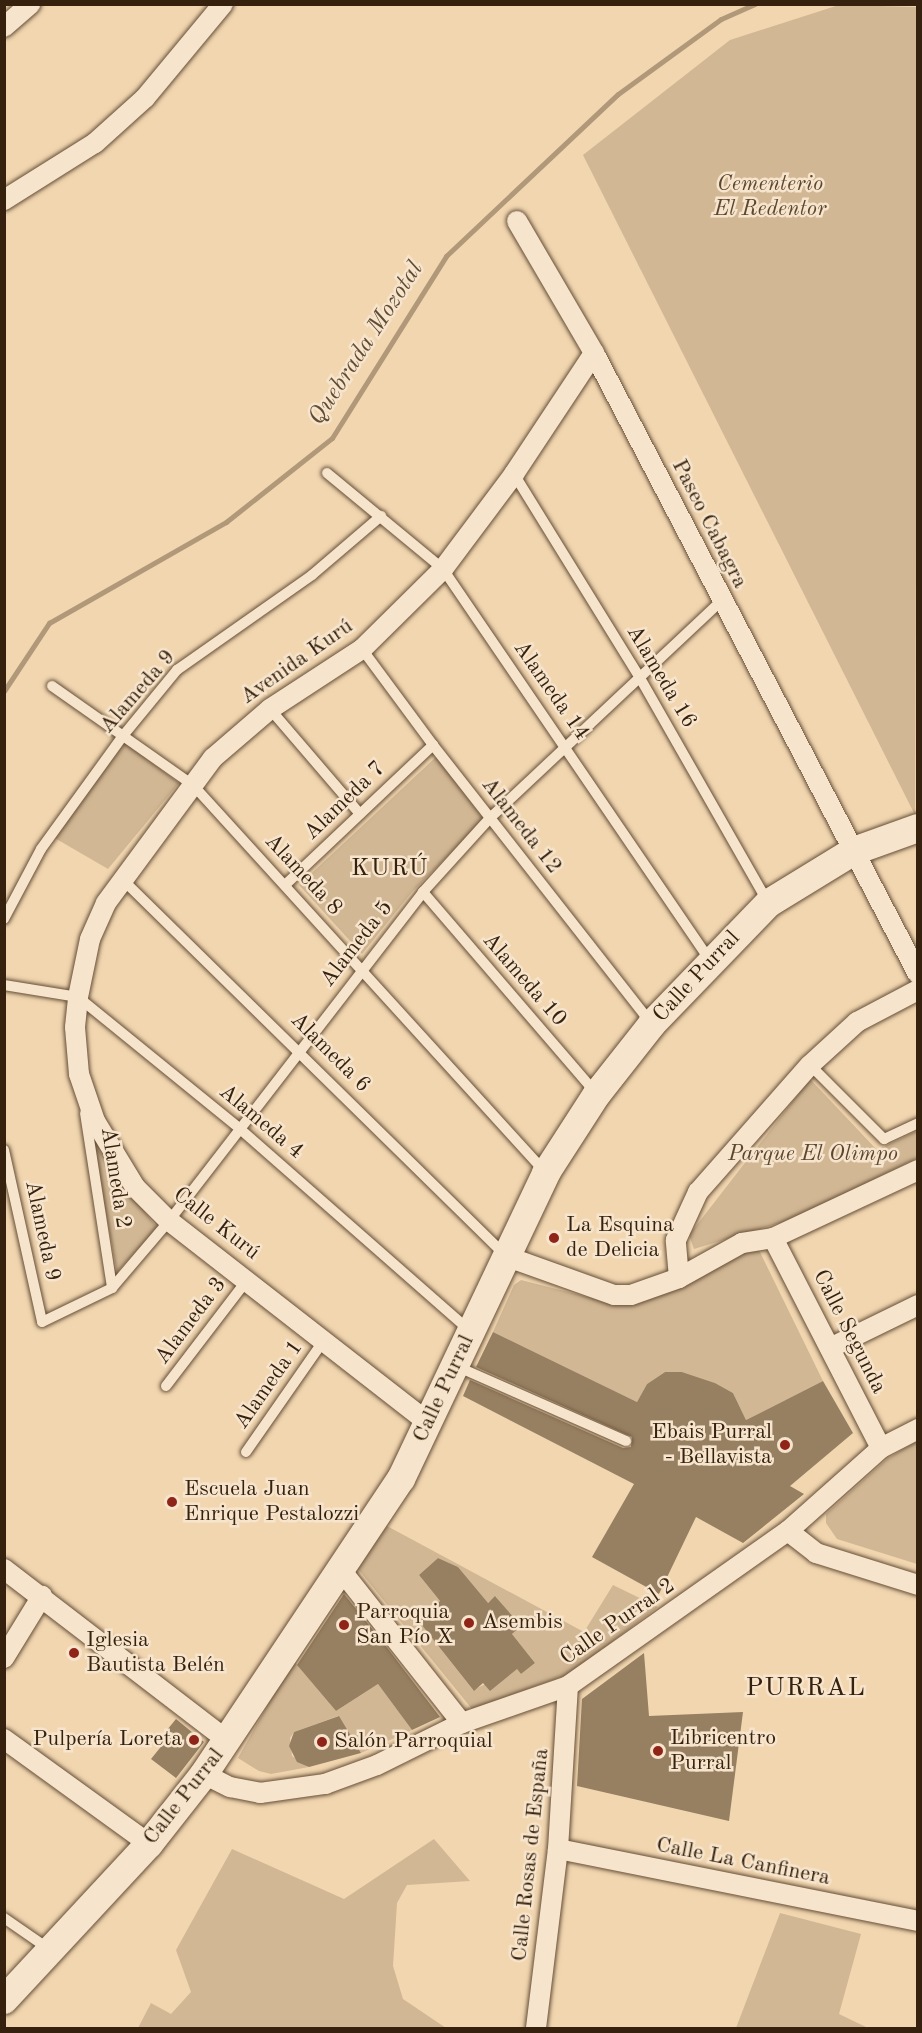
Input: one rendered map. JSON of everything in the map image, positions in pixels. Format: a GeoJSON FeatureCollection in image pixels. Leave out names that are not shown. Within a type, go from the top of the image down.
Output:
{"type":"FeatureCollection","features":[{"type":"Feature","properties":{"kind":"street"},"geometry":{"type":"LineString","coordinates":[[4,27],[30,4]]}},
{"type":"Feature","properties":{"kind":"street"},"geometry":{"type":"LineString","coordinates":[[4,200],[104,135],[145,98],[223,4]]}},
{"type":"Feature","properties":{"kind":"street","name":"Paseo Cabagra"},"geometry":{"type":"LineString","coordinates":[[517,221],[594,353],[721,601],[918,974]]}},
{"type":"Feature","properties":{"kind":"street","name":"Avenida Kurú"},"geometry":{"type":"LineString","coordinates":[[78,997],[90,939],[122,879],[213,758],[270,709],[362,649],[443,569],[514,474],[594,353]]}},
{"type":"Feature","properties":{"kind":"street","name":"Calle Purral"},"geometry":{"type":"LineString","coordinates":[[4,2000],[149,1844],[204,1774],[401,1479],[430,1424],[546,1173],[597,1094],[652,1024],[710,960],[769,903],[854,851],[918,828]]}},
{"type":"Feature","properties":{"kind":"street"},"geometry":{"type":"LineString","coordinates":[[679,1278],[676,1239],[698,1192],[810,1065],[857,1022],[918,990]]}},
{"type":"Feature","properties":{"kind":"street","name":"Calle Kurú"},"geometry":{"type":"LineString","coordinates":[[78,997],[75,1027],[79,1074],[95,1121],[116,1160],[135,1187],[169,1221],[430,1424]]}},
{"type":"Feature","properties":{"kind":"street"},"geometry":{"type":"LineString","coordinates":[[508,1257],[614,1295],[631,1295],[679,1278],[742,1243],[773,1239],[918,1170]]}},
{"type":"Feature","properties":{"kind":"street","name":"Calle Segunda"},"geometry":{"type":"LineString","coordinates":[[773,1239],[881,1448]]}},
{"type":"Feature","properties":{"kind":"street"},"geometry":{"type":"LineString","coordinates":[[830,1348],[918,1305]]}},
{"type":"Feature","properties":{"kind":"street","name":"Calle Purral 2"},"geometry":{"type":"LineString","coordinates":[[204,1774],[230,1787],[261,1793],[325,1784],[377,1765],[462,1723],[568,1686],[788,1531],[881,1448],[918,1429]]}},
{"type":"Feature","properties":{"kind":"street"},"geometry":{"type":"LineString","coordinates":[[788,1531],[816,1553],[918,1585]]}},
{"type":"Feature","properties":{"kind":"street"},"geometry":{"type":"LineString","coordinates":[[4,1569],[227,1740]]}},
{"type":"Feature","properties":{"kind":"street"},"geometry":{"type":"LineString","coordinates":[[341,1570],[462,1723]]}},
{"type":"Feature","properties":{"kind":"street"},"geometry":{"type":"LineString","coordinates":[[4,1658],[42,1596]]}},
{"type":"Feature","properties":{"kind":"street","name":"Calle Rosas de España"},"geometry":{"type":"LineString","coordinates":[[536,2028],[558,1849],[568,1686]]}},
{"type":"Feature","properties":{"kind":"street"},"geometry":{"type":"LineString","coordinates":[[4,1739],[149,1844]]}},
{"type":"Feature","properties":{"kind":"street","name":"Calle La Canfinera"},"geometry":{"type":"LineString","coordinates":[[558,1849],[918,1921]]}},
{"type":"Feature","properties":{"kind":"lane","name":"Alameda 14"},"geometry":{"type":"LineString","coordinates":[[327,473],[443,569],[710,960]]}},
{"type":"Feature","properties":{"kind":"lane","name":"Alameda 16"},"geometry":{"type":"LineString","coordinates":[[514,474],[640,678],[769,903]]}},
{"type":"Feature","properties":{"kind":"lane","name":"Alameda 9"},"geometry":{"type":"LineString","coordinates":[[4,919],[41,849],[122,737],[177,670],[312,575],[381,516]]}},
{"type":"Feature","properties":{"kind":"lane","name":"Alameda 5"},"geometry":{"type":"LineString","coordinates":[[42,1322],[112,1288],[169,1221],[362,968],[423,892],[490,819],[721,601]]}},
{"type":"Feature","properties":{"kind":"lane","name":"Alameda 12"},"geometry":{"type":"LineString","coordinates":[[362,649],[490,819],[652,1024]]}},
{"type":"Feature","properties":{"kind":"lane","name":"Alameda 8"},"geometry":{"type":"LineString","coordinates":[[52,686],[193,785],[362,968],[546,1173]]}},
{"type":"Feature","properties":{"kind":"lane"},"geometry":{"type":"LineString","coordinates":[[270,709],[360,814]]}},
{"type":"Feature","properties":{"kind":"lane","name":"Alameda 7"},"geometry":{"type":"LineString","coordinates":[[285,885],[433,745]]}},
{"type":"Feature","properties":{"kind":"lane","name":"Alameda 6"},"geometry":{"type":"LineString","coordinates":[[122,879],[508,1257]]}},
{"type":"Feature","properties":{"kind":"lane","name":"Alameda 10"},"geometry":{"type":"LineString","coordinates":[[423,892],[597,1094]]}},
{"type":"Feature","properties":{"kind":"lane","name":"Alameda 4"},"geometry":{"type":"LineString","coordinates":[[4,985],[78,997],[239,1128],[471,1331]]}},
{"type":"Feature","properties":{"kind":"lane"},"geometry":{"type":"LineString","coordinates":[[810,1065],[884,1139],[918,1123]]}},
{"type":"Feature","properties":{"kind":"lane","name":"Alameda 2"},"geometry":{"type":"LineString","coordinates":[[79,1074],[112,1288]]}},
{"type":"Feature","properties":{"kind":"lane","name":"Alameda 9"},"geometry":{"type":"LineString","coordinates":[[4,1150],[42,1322]]}},
{"type":"Feature","properties":{"kind":"lane","name":"Alameda 3"},"geometry":{"type":"LineString","coordinates":[[166,1386],[247,1280]]}},
{"type":"Feature","properties":{"kind":"lane","name":"Alameda 1"},"geometry":{"type":"LineString","coordinates":[[246,1452],[324,1340]]}},
{"type":"Feature","properties":{"kind":"lane"},"geometry":{"type":"LineString","coordinates":[[456,1365],[626,1441]]}},
{"type":"Feature","properties":{"kind":"lane"},"geometry":{"type":"LineString","coordinates":[[4,1918],[50,1949]]}},
{"type":"Feature","properties":{"kind":"green space","name":"Cementerio El Redentor"},"geometry":{"type":"Polygon","coordinates":[[[839,5],[918,7],[915,815],[583,155],[730,40],[839,5]]]}},
{"type":"Feature","properties":{"kind":"green space"},"geometry":{"type":"Polygon","coordinates":[[[125,743],[179,783],[108,869],[53,837],[125,743]]]}},
{"type":"Feature","properties":{"kind":"green space"},"geometry":{"type":"Polygon","coordinates":[[[436,757],[484,819],[412,892],[362,954],[299,885],[436,757]]]}},
{"type":"Feature","properties":{"kind":"green space","name":"Parque El Olimpo"},"geometry":{"type":"Polygon","coordinates":[[[810,1079],[877,1150],[917,1131],[917,1158],[796,1218],[694,1249],[689,1235],[810,1079]]]}},
{"type":"Feature","properties":{"kind":"green space"},"geometry":{"type":"Polygon","coordinates":[[[93,1143],[157,1228],[117,1272],[93,1143]]]}},
{"type":"Feature","properties":{"kind":"green space"},"geometry":{"type":"Polygon","coordinates":[[[757,1246],[823,1381],[746,1420],[733,1393],[715,1383],[682,1372],[665,1372],[647,1384],[637,1402],[493,1332],[514,1285],[521,1280],[619,1305],[638,1303],[757,1246]]]}},
{"type":"Feature","properties":{"kind":"green space"},"geometry":{"type":"Polygon","coordinates":[[[917,1441],[917,1564],[837,1539],[826,1523],[826,1514],[887,1459],[917,1441]]]}},
{"type":"Feature","properties":{"kind":"green space"},"geometry":{"type":"Polygon","coordinates":[[[387,1526],[584,1632],[613,1585],[658,1607],[569,1674],[472,1709],[358,1569],[387,1526]],[[438,1558],[419,1575],[440,1601],[417,1619],[473,1690],[517,1669],[521,1674],[535,1663],[512,1634],[520,1626],[496,1597],[487,1603],[458,1567],[438,1558]]]}},
{"type":"Feature","properties":{"kind":"green space"},"geometry":{"type":"Polygon","coordinates":[[[293,1660],[336,1711],[378,1684],[412,1730],[361,1753],[338,1716],[294,1732],[290,1738],[292,1756],[309,1767],[271,1774],[259,1771],[238,1758],[293,1660]]]}},
{"type":"Feature","properties":{"kind":"green space"},"geometry":{"type":"Polygon","coordinates":[[[434,1839],[470,1881],[407,1885],[397,1903],[393,1966],[403,1999],[446,2028],[138,2028],[151,2003],[171,2014],[191,1992],[176,1950],[232,1849],[344,1899],[434,1839]]]}},
{"type":"Feature","properties":{"kind":"green space"},"geometry":{"type":"Polygon","coordinates":[[[780,1913],[861,1934],[839,2014],[868,2028],[736,2028],[780,1913]]]}},
{"type":"Feature","properties":{"kind":"building"},"geometry":{"type":"Polygon","coordinates":[[[493,1332],[637,1402],[647,1384],[665,1372],[682,1372],[715,1383],[733,1393],[746,1420],[823,1381],[853,1433],[790,1486],[804,1494],[743,1543],[696,1517],[659,1594],[592,1557],[634,1484],[463,1396],[470,1380],[623,1448],[631,1447],[632,1437],[476,1367],[493,1332]]]}},
{"type":"Feature","properties":{"kind":"building","name":"Asembis"},"geometry":{"type":"Polygon","coordinates":[[[438,1558],[458,1567],[488,1603],[495,1596],[521,1626],[512,1634],[535,1663],[521,1674],[517,1669],[490,1691],[483,1683],[474,1691],[417,1619],[440,1601],[419,1575],[438,1558]]]}},
{"type":"Feature","properties":{"kind":"building","name":"Parroquia San Pío X"},"geometry":{"type":"Polygon","coordinates":[[[344,1594],[440,1717],[412,1730],[378,1684],[336,1711],[297,1665],[344,1594]]]}},
{"type":"Feature","properties":{"kind":"building","name":"Libricentro Purral"},"geometry":{"type":"Polygon","coordinates":[[[644,1653],[649,1716],[743,1712],[729,1821],[577,1786],[582,1699],[644,1653]]]}},
{"type":"Feature","properties":{"kind":"building","name":"Salón Parroquial"},"geometry":{"type":"Polygon","coordinates":[[[339,1716],[361,1753],[309,1767],[297,1762],[289,1746],[294,1732],[339,1716]]]}},
{"type":"Feature","properties":{"kind":"building"},"geometry":{"type":"Polygon","coordinates":[[[176,1719],[204,1742],[176,1778],[151,1759],[172,1733],[167,1730],[176,1719]]]}},
{"type":"Feature","properties":{"kind":"waterway","name":"Quebrada Mozotal"},"geometry":{"type":"LineString","coordinates":[[4,691],[49,623],[226,522],[332,438],[446,256],[618,94],[721,19],[755,4]]}},
{"type":"Feature","properties":{"kind":"place","name":"La Esquina de Delicia"},"geometry":{"type":"Point","coordinates":[554,1238]}},
{"type":"Feature","properties":{"kind":"place","name":"Ebais Purral - Bellavista"},"geometry":{"type":"Point","coordinates":[785,1445]}},
{"type":"Feature","properties":{"kind":"place","name":"Escuela Juan Enrique Pestalozzi"},"geometry":{"type":"Point","coordinates":[172,1502]}},
{"type":"Feature","properties":{"kind":"place","name":"Asembis"},"geometry":{"type":"Point","coordinates":[469,1623]}},
{"type":"Feature","properties":{"kind":"place","name":"Parroquia San Pío X"},"geometry":{"type":"Point","coordinates":[344,1625]}},
{"type":"Feature","properties":{"kind":"place","name":"Iglesia Bautista Belén"},"geometry":{"type":"Point","coordinates":[74,1653]}},
{"type":"Feature","properties":{"kind":"place","name":"Pulpería Loreta"},"geometry":{"type":"Point","coordinates":[194,1740]}},
{"type":"Feature","properties":{"kind":"place","name":"Salón Parroquial"},"geometry":{"type":"Point","coordinates":[322,1742]}},
{"type":"Feature","properties":{"kind":"place","name":"Libricentro Purral"},"geometry":{"type":"Point","coordinates":[658,1751]}},
{"type":"Feature","properties":{"kind":"district","name":"KURÚ"},"geometry":{"type":"Point","coordinates":[390,870]}},
{"type":"Feature","properties":{"kind":"district","name":"PURRAL"},"geometry":{"type":"Point","coordinates":[806,1689]}}]}
